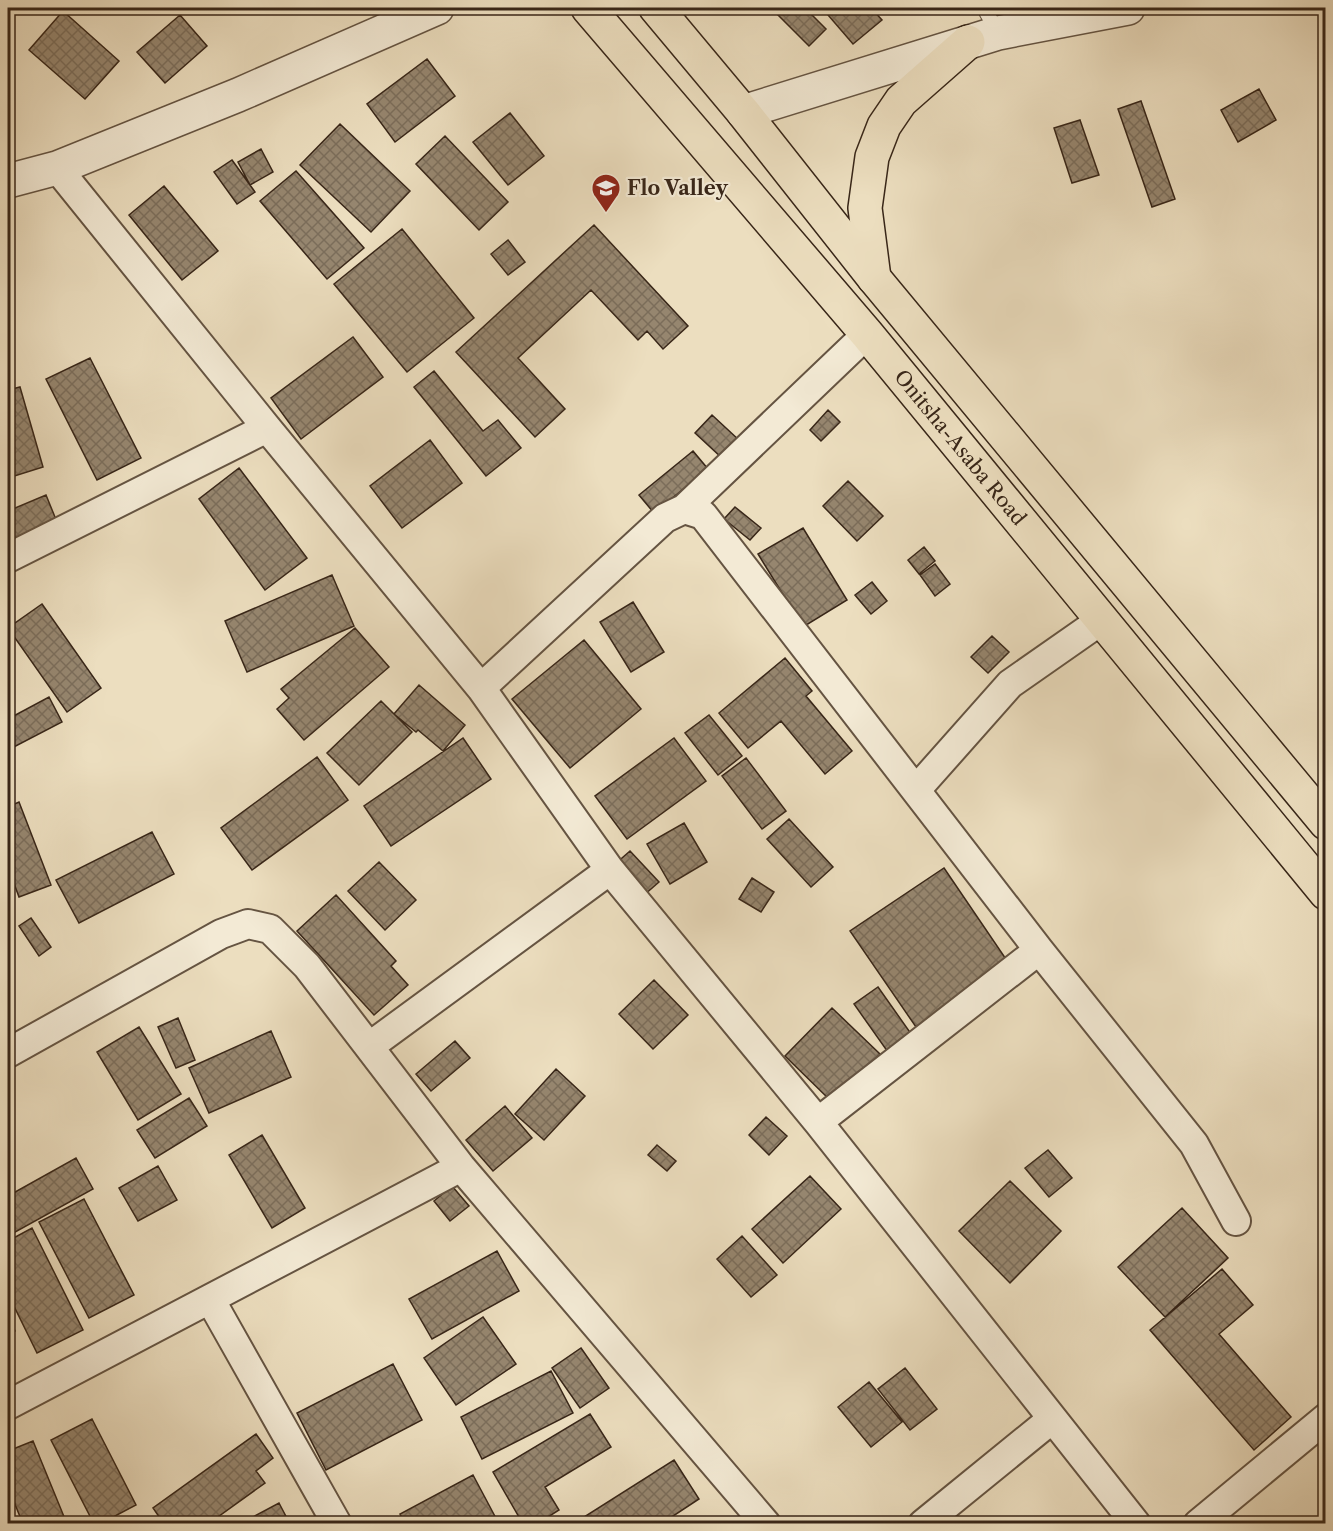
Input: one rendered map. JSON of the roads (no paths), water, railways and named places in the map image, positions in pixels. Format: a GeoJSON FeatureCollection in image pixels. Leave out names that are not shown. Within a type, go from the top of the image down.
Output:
{"type":"FeatureCollection","features":[{"type":"Feature","properties":{"kind":"highway","name":"Onitsha-Asaba Road"},"geometry":{"type":"LineString","coordinates":[[588,8],[867,334],[1326,893]]}},
{"type":"Feature","properties":{"kind":"highway"},"geometry":{"type":"LineString","coordinates":[[656,8],[743,112],[874,278],[1326,824]]}},
{"type":"Feature","properties":{"kind":"highway"},"geometry":{"type":"LineString","coordinates":[[874,278],[865,208],[872,157],[884,126],[901,101],[983,28]]}},
{"type":"Feature","properties":{"kind":"street"},"geometry":{"type":"LineString","coordinates":[[8,181],[57,168],[238,95],[437,8]]}},
{"type":"Feature","properties":{"kind":"street"},"geometry":{"type":"LineString","coordinates":[[743,112],[983,28],[1128,8]]}},
{"type":"Feature","properties":{"kind":"street"},"geometry":{"type":"LineString","coordinates":[[57,168],[481,688],[610,870],[818,1122],[1136,1524]]}},
{"type":"Feature","properties":{"kind":"street"},"geometry":{"type":"LineString","coordinates":[[481,688],[665,518],[684,508],[867,334]]}},
{"type":"Feature","properties":{"kind":"street"},"geometry":{"type":"LineString","coordinates":[[8,558],[267,428]]}},
{"type":"Feature","properties":{"kind":"street"},"geometry":{"type":"LineString","coordinates":[[684,508],[703,515],[1039,950],[1194,1144],[1236,1221]]}},
{"type":"Feature","properties":{"kind":"street"},"geometry":{"type":"LineString","coordinates":[[916,790],[1010,684],[1103,619]]}},
{"type":"Feature","properties":{"kind":"street"},"geometry":{"type":"LineString","coordinates":[[370,1046],[610,870]]}},
{"type":"Feature","properties":{"kind":"street"},"geometry":{"type":"LineString","coordinates":[[8,1053],[221,934],[248,924],[270,929],[300,959],[370,1046],[461,1167],[766,1524]]}},
{"type":"Feature","properties":{"kind":"street"},"geometry":{"type":"LineString","coordinates":[[818,1122],[1039,950]]}},
{"type":"Feature","properties":{"kind":"street"},"geometry":{"type":"LineString","coordinates":[[8,1406],[461,1167]]}},
{"type":"Feature","properties":{"kind":"street"},"geometry":{"type":"LineString","coordinates":[[210,1299],[337,1524]]}},
{"type":"Feature","properties":{"kind":"street"},"geometry":{"type":"LineString","coordinates":[[1198,1524],[1326,1418]]}},
{"type":"Feature","properties":{"kind":"street"},"geometry":{"type":"LineString","coordinates":[[923,1524],[1053,1419]]}},
{"type":"Feature","properties":{"kind":"place","name":"Flo Valley"},"geometry":{"type":"Point","coordinates":[606,214]}}]}
